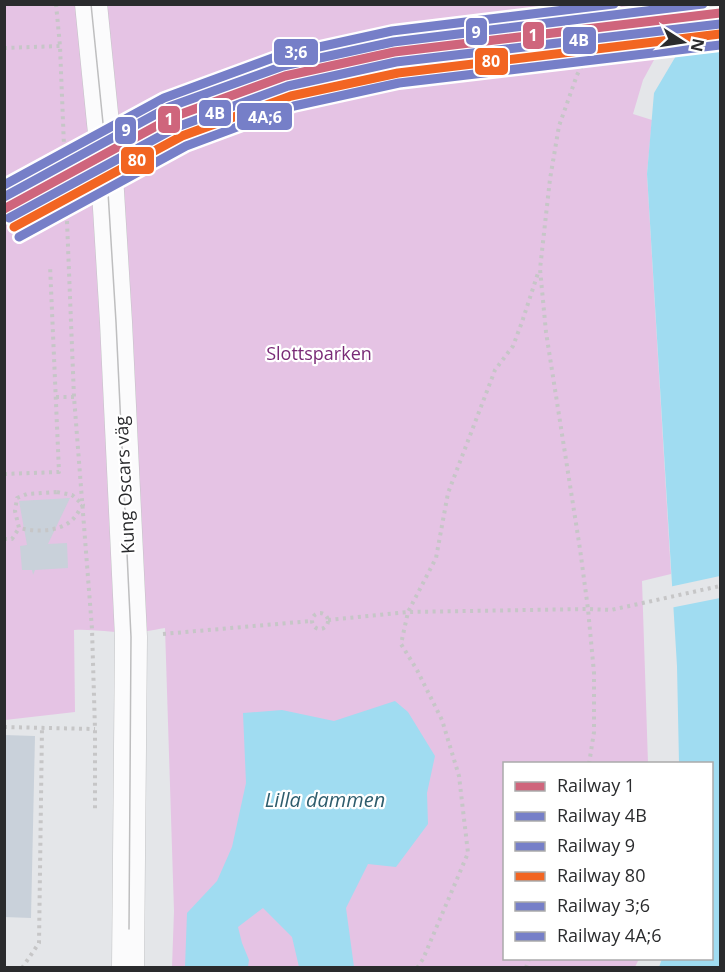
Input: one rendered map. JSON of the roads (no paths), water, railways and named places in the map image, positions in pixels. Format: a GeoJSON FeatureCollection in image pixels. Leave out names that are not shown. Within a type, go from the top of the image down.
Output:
{"type":"FeatureCollection","features":[{"type":"Feature","properties":{"kind":"street","name":"Kung Oscars väg"},"geometry":{"type":"LineString","coordinates":[[91,4],[105,143],[131,637],[128,968]]}},
{"type":"Feature","properties":{"kind":"water"},"geometry":{"type":"Polygon","coordinates":[[[720,5],[720,967],[659,967],[662,960],[713,960],[713,762],[679,762],[677,666],[647,174],[654,93],[683,44],[720,5]]]}},
{"type":"Feature","properties":{"kind":"water","name":"Lilla dammen"},"geometry":{"type":"Polygon","coordinates":[[[395,701],[408,712],[435,756],[427,793],[428,824],[396,867],[368,864],[346,908],[354,967],[299,967],[292,937],[263,908],[238,927],[249,960],[248,967],[185,967],[187,913],[217,881],[232,847],[246,783],[243,713],[282,710],[334,721],[395,701]]]}},
{"type":"Feature","properties":{"kind":"tram line"},"geometry":{"type":"LineString","coordinates":[[91,4],[105,143],[131,637],[129,929]]}},
{"type":"Feature","properties":{"kind":"rail line","name":"3;6"},"geometry":{"type":"LineString","coordinates":[[4,185],[164,98],[278,56],[392,31],[614,4]]}},
{"type":"Feature","properties":{"kind":"rail line","name":"9"},"geometry":{"type":"LineString","coordinates":[[4,197],[169,107],[283,66],[393,42],[703,4]]}},
{"type":"Feature","properties":{"kind":"rail line","name":"1"},"geometry":{"type":"LineString","coordinates":[[4,209],[173,117],[285,76],[394,52],[720,13]]}},
{"type":"Feature","properties":{"kind":"rail line","name":"4B"},"geometry":{"type":"LineString","coordinates":[[9,218],[177,127],[288,86],[396,62],[720,24]]}},
{"type":"Feature","properties":{"kind":"rail line","name":"80"},"geometry":{"type":"LineString","coordinates":[[14,227],[182,136],[291,96],[398,73],[720,34]]}},
{"type":"Feature","properties":{"kind":"rail line","name":"4A;6"},"geometry":{"type":"LineString","coordinates":[[19,237],[186,146],[294,106],[399,83],[720,45]]}},
{"type":"Feature","properties":{"kind":"park label","name":"Slottsparken"},"geometry":{"type":"Point","coordinates":[319,353]}}]}
